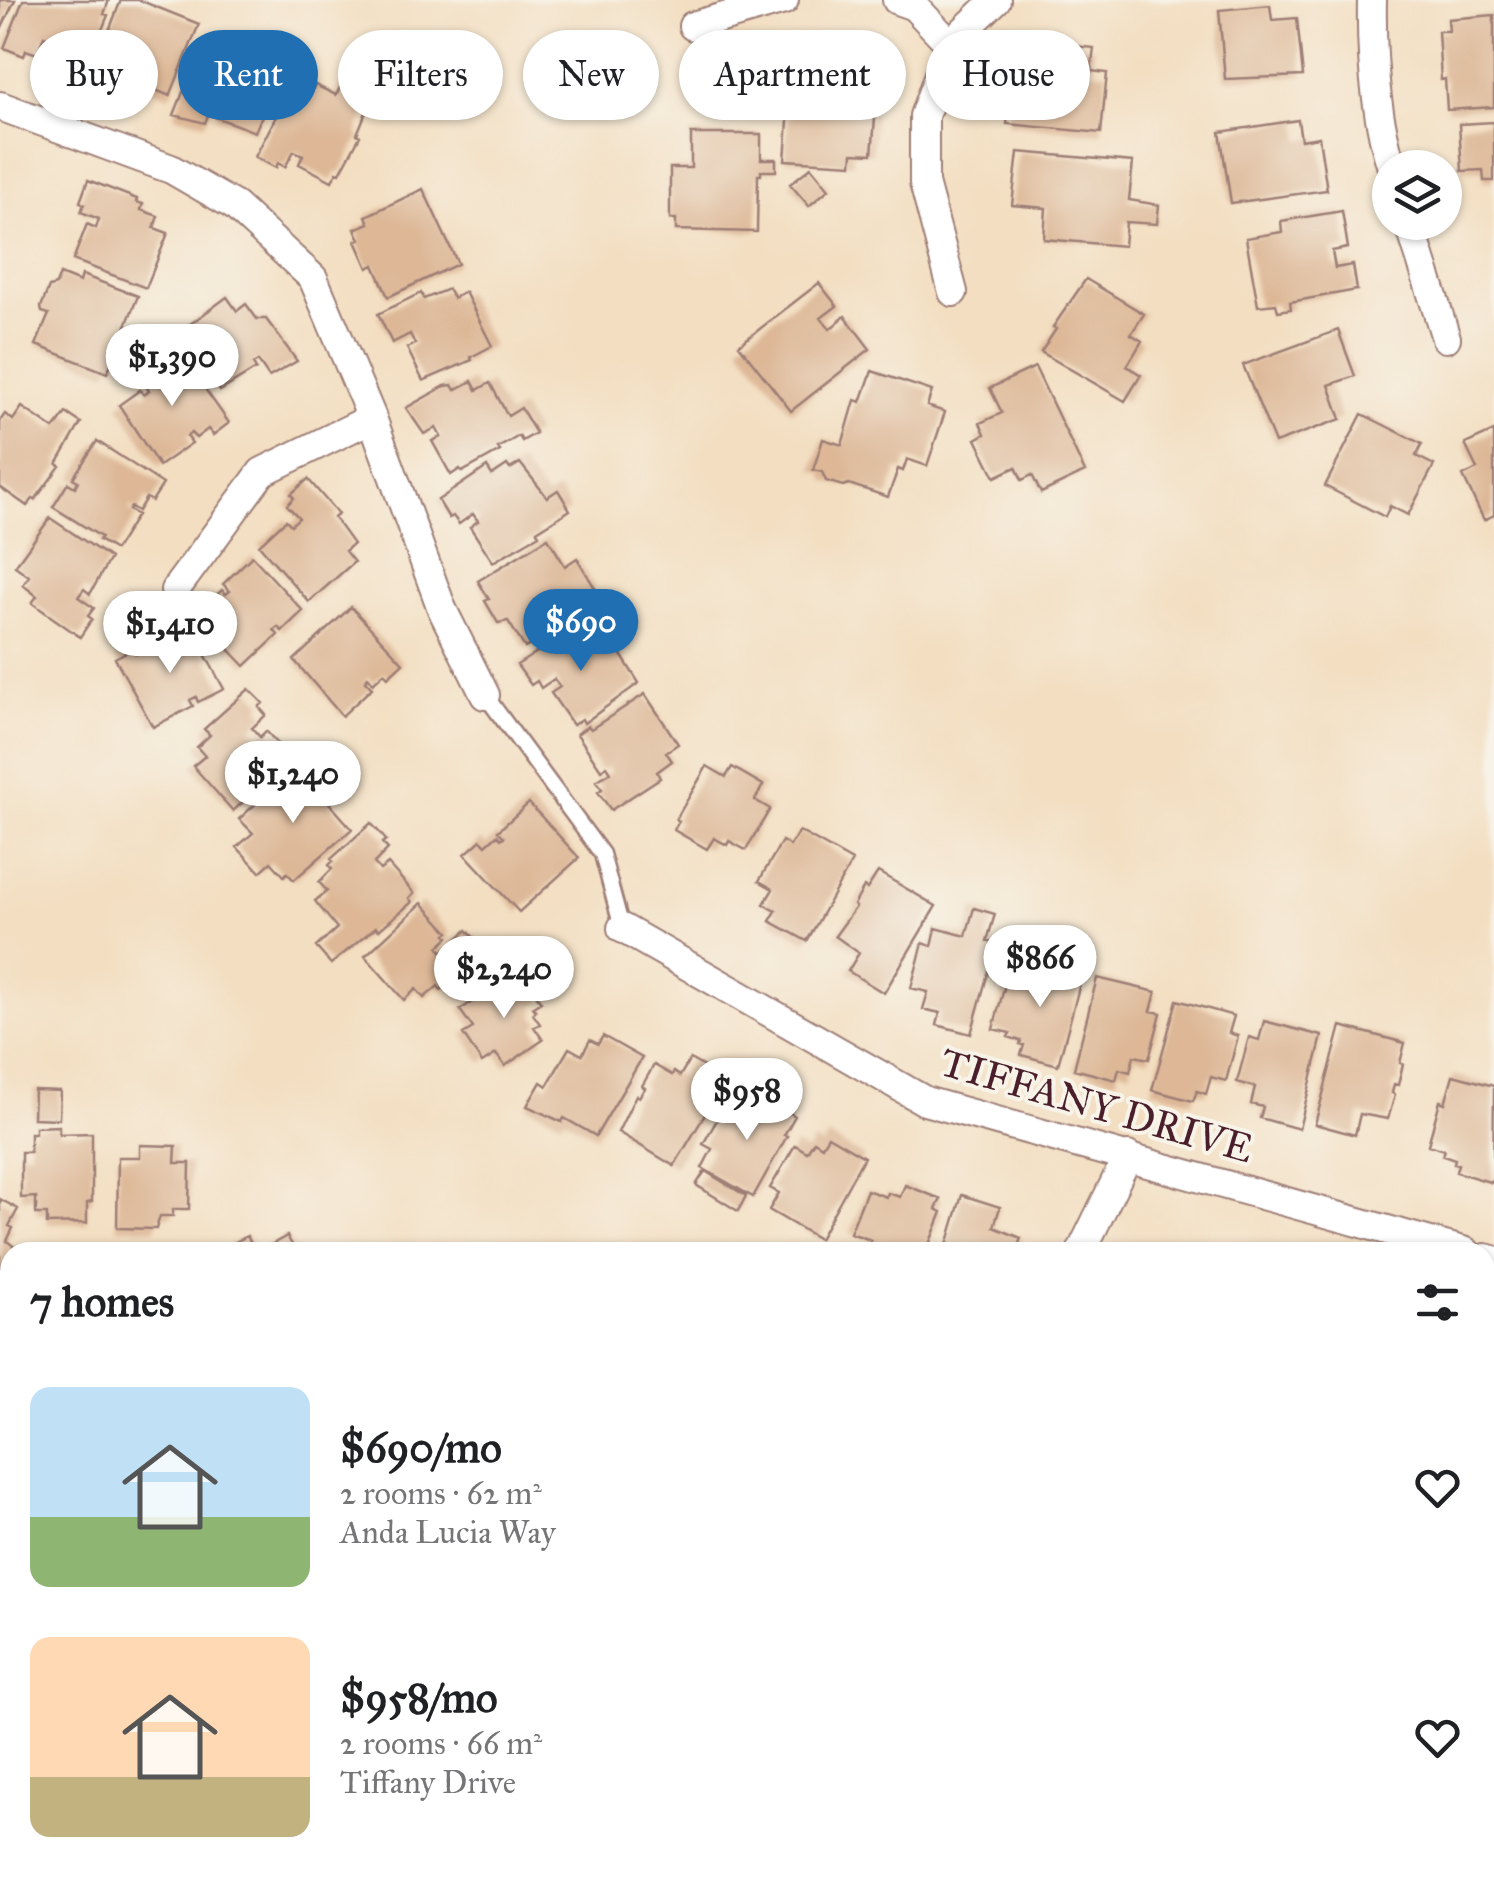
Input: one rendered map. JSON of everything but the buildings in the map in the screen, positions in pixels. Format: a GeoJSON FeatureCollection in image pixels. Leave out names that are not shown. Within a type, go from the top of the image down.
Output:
{"type":"FeatureCollection","features":[{"type":"Feature","properties":{"kind":"street"},"geometry":{"type":"LineString","coordinates":[[693,26],[784,0]]}},
{"type":"Feature","properties":{"kind":"street"},"geometry":{"type":"LineString","coordinates":[[896,0],[914,6],[937,30]]}},
{"type":"Feature","properties":{"kind":"street"},"geometry":{"type":"LineString","coordinates":[[965,30],[996,0]]}},
{"type":"Feature","properties":{"kind":"street"},"geometry":{"type":"LineString","coordinates":[[1372,0],[1371,39],[1386,150]]}},
{"type":"Feature","properties":{"kind":"street"},"geometry":{"type":"LineString","coordinates":[[0,106],[171,169],[235,206],[313,278],[372,418],[442,609],[485,695]]}},
{"type":"Feature","properties":{"kind":"street"},"geometry":{"type":"LineString","coordinates":[[926,110],[924,183],[953,292]]}},
{"type":"Feature","properties":{"kind":"street"},"geometry":{"type":"LineString","coordinates":[[1415,240],[1446,338]]}},
{"type":"Feature","properties":{"kind":"street"},"geometry":{"type":"LineString","coordinates":[[175,590],[262,472],[372,418]]}},
{"type":"Feature","properties":{"kind":"street","name":"TIFFANY DRIVE"},"geometry":{"type":"LineString","coordinates":[[622,928],[925,1100],[1431,1242]]}},
{"type":"Feature","properties":{"kind":"street"},"geometry":{"type":"LineString","coordinates":[[1087,1242],[1128,1156]]}},
{"type":"Feature","properties":{"kind":"lane"},"geometry":{"type":"LineString","coordinates":[[485,695],[602,854],[622,928]]}}]}
